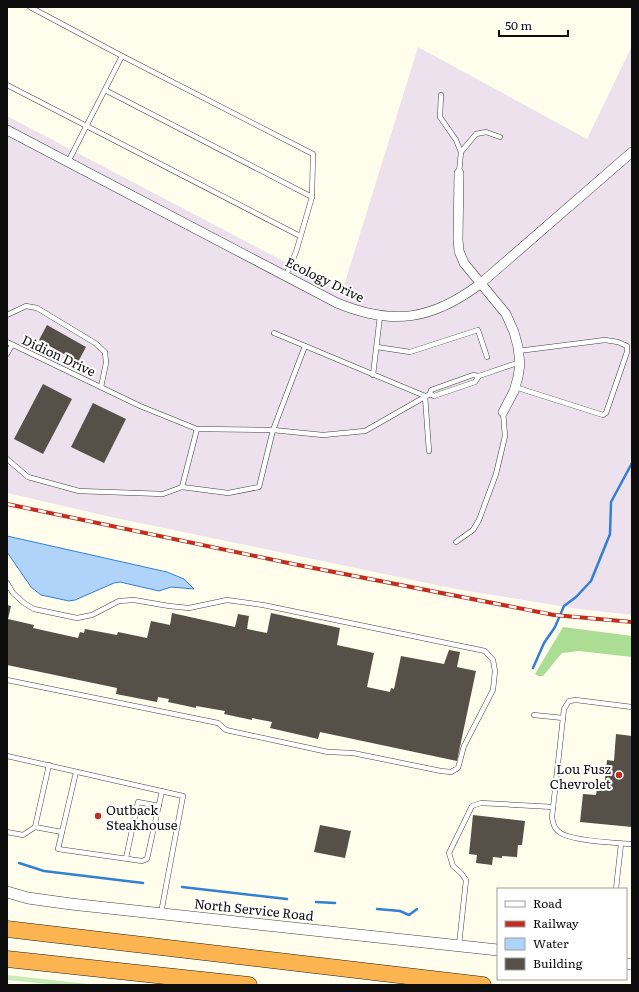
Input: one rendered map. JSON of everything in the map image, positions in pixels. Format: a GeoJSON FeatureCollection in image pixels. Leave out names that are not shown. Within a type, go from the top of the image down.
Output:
{"type":"FeatureCollection","features":[{"type":"Feature","properties":{"kind":"highway"},"geometry":{"type":"LineString","coordinates":[[7,920],[30,932]]}},
{"type":"Feature","properties":{"kind":"highway"},"geometry":{"type":"LineString","coordinates":[[7,929],[483,985]]}},
{"type":"Feature","properties":{"kind":"highway"},"geometry":{"type":"LineString","coordinates":[[7,959],[249,985]]}},
{"type":"Feature","properties":{"kind":"street","name":"Ecology Drive"},"geometry":{"type":"LineString","coordinates":[[7,130],[337,303],[364,313],[398,317],[432,311],[462,297],[480,284],[632,152]]}},
{"type":"Feature","properties":{"kind":"street"},"geometry":{"type":"LineString","coordinates":[[459,173],[459,251],[464,263],[506,314],[514,332],[518,350],[520,362],[515,387],[503,412]]}},
{"type":"Feature","properties":{"kind":"street","name":"North Service Road"},"geometry":{"type":"LineString","coordinates":[[7,892],[28,898],[70,904],[497,950]]}},
{"type":"Feature","properties":{"kind":"lane"},"geometry":{"type":"LineString","coordinates":[[30,7],[313,154],[312,198],[296,252],[286,275]]}},
{"type":"Feature","properties":{"kind":"lane"},"geometry":{"type":"LineString","coordinates":[[68,162],[122,56]]}},
{"type":"Feature","properties":{"kind":"lane"},"geometry":{"type":"LineString","coordinates":[[7,85],[300,236]]}},
{"type":"Feature","properties":{"kind":"lane"},"geometry":{"type":"LineString","coordinates":[[105,90],[312,198]]}},
{"type":"Feature","properties":{"kind":"lane"},"geometry":{"type":"LineString","coordinates":[[441,95],[440,117],[456,140],[461,152],[459,173]]}},
{"type":"Feature","properties":{"kind":"lane"},"geometry":{"type":"LineString","coordinates":[[461,152],[476,134],[486,132],[500,137]]}},
{"type":"Feature","properties":{"kind":"lane"},"geometry":{"type":"LineString","coordinates":[[7,315],[26,306],[37,308],[95,343],[105,352],[106,363],[101,387]]}},
{"type":"Feature","properties":{"kind":"lane"},"geometry":{"type":"LineString","coordinates":[[373,375],[380,316]]}},
{"type":"Feature","properties":{"kind":"lane"},"geometry":{"type":"LineString","coordinates":[[376,347],[410,352],[478,330],[487,357]]}},
{"type":"Feature","properties":{"kind":"lane"},"geometry":{"type":"LineString","coordinates":[[274,333],[425,396]]}},
{"type":"Feature","properties":{"kind":"lane"},"geometry":{"type":"LineString","coordinates":[[515,387],[603,415],[606,413],[627,352],[627,346],[618,342],[605,340],[518,350]]}},
{"type":"Feature","properties":{"kind":"lane"},"geometry":{"type":"LineString","coordinates":[[7,354],[9,344]]}},
{"type":"Feature","properties":{"kind":"lane","name":"Didion Drive"},"geometry":{"type":"LineString","coordinates":[[9,344],[140,406],[197,429]]}},
{"type":"Feature","properties":{"kind":"lane"},"geometry":{"type":"LineString","coordinates":[[7,459],[28,477],[78,491],[163,494],[182,488],[228,493],[259,487],[273,430],[304,346]]}},
{"type":"Feature","properties":{"kind":"lane"},"geometry":{"type":"LineString","coordinates":[[430,394],[431,390],[473,375],[479,376],[520,362]]}},
{"type":"Feature","properties":{"kind":"lane"},"geometry":{"type":"LineString","coordinates":[[182,488],[197,429],[273,430],[323,435],[365,431],[425,396],[430,394],[434,396],[475,382],[479,376]]}},
{"type":"Feature","properties":{"kind":"lane"},"geometry":{"type":"LineString","coordinates":[[425,396],[429,451]]}},
{"type":"Feature","properties":{"kind":"lane"},"geometry":{"type":"LineString","coordinates":[[456,542],[473,530],[479,520],[496,474],[505,436],[503,412]]}},
{"type":"Feature","properties":{"kind":"lane"},"geometry":{"type":"LineString","coordinates":[[7,583],[13,593],[24,603],[34,609],[77,618],[92,615],[119,601],[134,600],[189,608],[227,600],[263,605],[484,651],[493,660],[495,671],[493,690],[464,746],[458,768],[451,772],[353,753],[322,751],[226,730],[218,723],[7,680]]}},
{"type":"Feature","properties":{"kind":"lane"},"geometry":{"type":"LineString","coordinates":[[632,707],[576,700],[569,701],[564,709],[553,808],[553,825],[558,832],[570,838],[632,844]]}},
{"type":"Feature","properties":{"kind":"lane"},"geometry":{"type":"LineString","coordinates":[[534,715],[563,718]]}},
{"type":"Feature","properties":{"kind":"lane"},"geometry":{"type":"LineString","coordinates":[[7,756],[183,796],[161,913]]}},
{"type":"Feature","properties":{"kind":"lane"},"geometry":{"type":"LineString","coordinates":[[7,832],[23,836],[35,827],[49,766]]}},
{"type":"Feature","properties":{"kind":"lane"},"geometry":{"type":"LineString","coordinates":[[76,772],[58,849],[142,861],[147,859],[162,791]]}},
{"type":"Feature","properties":{"kind":"lane"},"geometry":{"type":"LineString","coordinates":[[126,858],[138,802],[159,806]]}},
{"type":"Feature","properties":{"kind":"lane"},"geometry":{"type":"LineString","coordinates":[[459,945],[466,880],[453,866],[449,853],[472,806],[481,803],[553,808]]}},
{"type":"Feature","properties":{"kind":"lane"},"geometry":{"type":"LineString","coordinates":[[35,827],[62,832]]}},
{"type":"Feature","properties":{"kind":"lane"},"geometry":{"type":"LineString","coordinates":[[616,888],[621,844]]}},
{"type":"Feature","properties":{"kind":"shaded area"},"geometry":{"type":"Polygon","coordinates":[[[632,46],[632,615],[579,609],[456,589],[111,517],[7,493],[7,116],[342,292],[418,47],[587,139],[632,46]]]}},
{"type":"Feature","properties":{"kind":"green space"},"geometry":{"type":"Polygon","coordinates":[[[563,627],[632,636],[632,657],[579,651],[562,653],[543,676],[538,676],[535,674],[563,627]]]}},
{"type":"Feature","properties":{"kind":"green space"},"geometry":{"type":"Polygon","coordinates":[[[7,975],[97,985],[59,985],[7,980],[7,975]]]}},
{"type":"Feature","properties":{"kind":"water"},"geometry":{"type":"Polygon","coordinates":[[[7,536],[167,572],[184,579],[194,589],[171,587],[159,591],[120,582],[69,601],[41,595],[31,587],[7,552],[7,536]]]}},
{"type":"Feature","properties":{"kind":"building"},"geometry":{"type":"Polygon","coordinates":[[[47,325],[86,347],[78,362],[39,340],[47,325]]]}},
{"type":"Feature","properties":{"kind":"building"},"geometry":{"type":"Polygon","coordinates":[[[43,384],[72,399],[43,454],[14,439],[43,384]]]}},
{"type":"Feature","properties":{"kind":"building"},"geometry":{"type":"Polygon","coordinates":[[[93,403],[126,419],[104,463],[71,447],[93,403]]]}},
{"type":"Feature","properties":{"kind":"building"},"geometry":{"type":"Polygon","coordinates":[[[7,605],[11,606],[8,619],[34,625],[33,628],[78,638],[80,632],[84,633],[85,629],[117,635],[118,632],[147,638],[151,621],[170,625],[172,613],[235,627],[238,614],[249,616],[247,629],[267,633],[271,613],[340,628],[337,645],[374,653],[367,687],[390,692],[391,688],[394,689],[401,656],[444,664],[449,650],[460,652],[457,667],[476,671],[457,761],[320,732],[318,739],[270,728],[272,722],[252,718],[252,720],[224,714],[225,711],[196,706],[196,708],[168,702],[169,699],[158,697],[157,702],[116,694],[117,688],[7,665],[7,605]]]}},
{"type":"Feature","properties":{"kind":"building","name":"Lou Fusz Chevrolet"},"geometry":{"type":"Polygon","coordinates":[[[616,734],[632,736],[632,827],[580,822],[583,794],[596,795],[597,789],[604,789],[607,760],[614,761],[616,734]]]}},
{"type":"Feature","properties":{"kind":"building"},"geometry":{"type":"Polygon","coordinates":[[[473,815],[525,821],[522,845],[518,845],[517,857],[493,857],[492,865],[476,863],[477,855],[469,854],[473,815]]]}},
{"type":"Feature","properties":{"kind":"building"},"geometry":{"type":"Polygon","coordinates":[[[320,825],[351,831],[345,858],[314,852],[320,825]]]}},
{"type":"Feature","properties":{"kind":"waterway"},"geometry":{"type":"LineString","coordinates":[[533,668],[544,643],[555,627],[564,606],[576,597],[591,581],[610,534],[611,502],[632,463]]}},
{"type":"Feature","properties":{"kind":"waterway"},"geometry":{"type":"LineString","coordinates":[[19,863],[44,871],[143,883]]}},
{"type":"Feature","properties":{"kind":"waterway"},"geometry":{"type":"LineString","coordinates":[[182,887],[287,899]]}},
{"type":"Feature","properties":{"kind":"waterway"},"geometry":{"type":"LineString","coordinates":[[316,902],[335,903]]}},
{"type":"Feature","properties":{"kind":"waterway"},"geometry":{"type":"LineString","coordinates":[[377,909],[400,911],[409,915],[417,909]]}},
{"type":"Feature","properties":{"kind":"railway"},"geometry":{"type":"LineString","coordinates":[[7,504],[293,564],[554,615],[632,622]]}},
{"type":"Feature","properties":{"kind":"place","name":"Lou Fusz Chevrolet"},"geometry":{"type":"Point","coordinates":[619,775]}},
{"type":"Feature","properties":{"kind":"place","name":"Outback Steakhouse"},"geometry":{"type":"Point","coordinates":[98,816]}}]}
